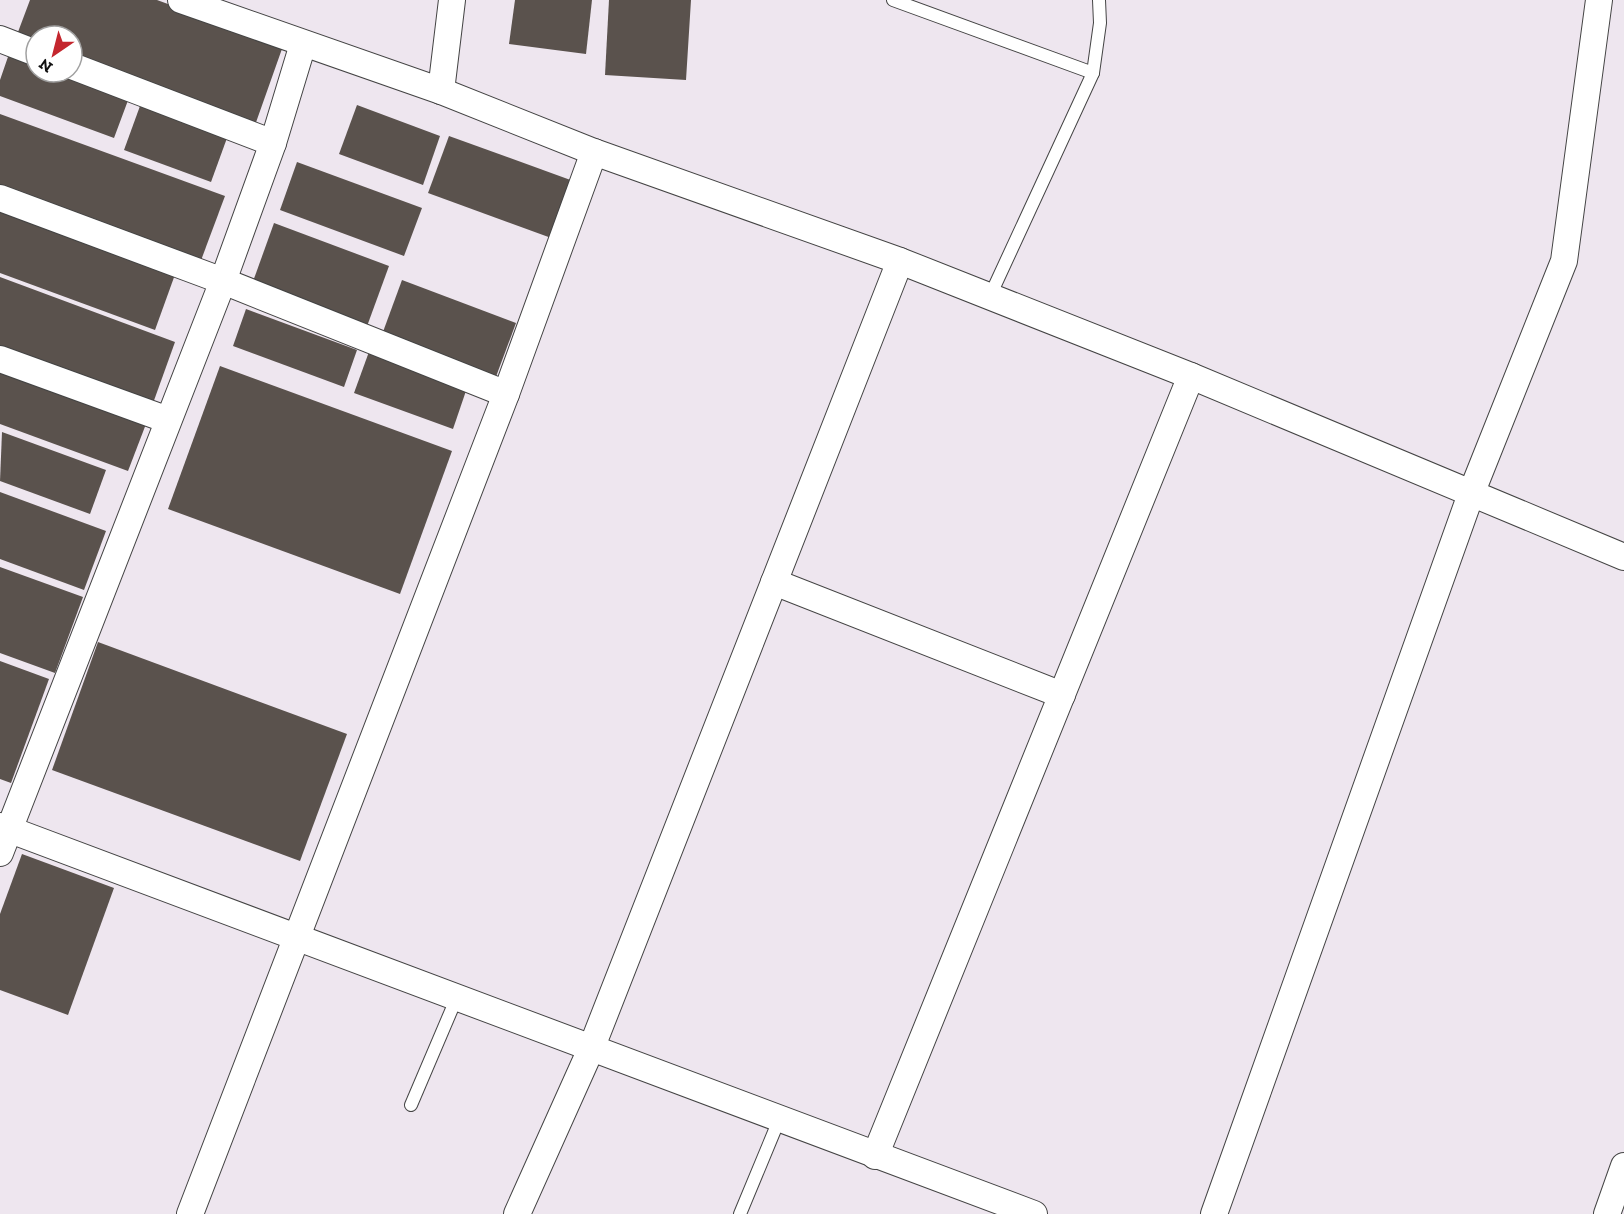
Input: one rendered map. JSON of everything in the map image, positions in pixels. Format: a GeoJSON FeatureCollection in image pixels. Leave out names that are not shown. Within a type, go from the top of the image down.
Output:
{"type":"FeatureCollection","features":[{"type":"Feature","properties":{"kind":"street"},"geometry":{"type":"LineString","coordinates":[[181,0],[303,45],[441,91],[594,152],[900,261],[1191,376],[1624,557]]}},
{"type":"Feature","properties":{"kind":"street"},"geometry":{"type":"LineString","coordinates":[[441,91],[452,0]]}},
{"type":"Feature","properties":{"kind":"street"},"geometry":{"type":"LineString","coordinates":[[1214,1214],[1471,494],[1564,261],[1599,0]]}},
{"type":"Feature","properties":{"kind":"street"},"geometry":{"type":"LineString","coordinates":[[0,39],[24,48]]}},
{"type":"Feature","properties":{"kind":"street"},"geometry":{"type":"LineString","coordinates":[[303,45],[273,142],[223,281],[3,837],[296,936],[779,1120],[1034,1214]]}},
{"type":"Feature","properties":{"kind":"street"},"geometry":{"type":"LineString","coordinates":[[84,71],[273,142]]}},
{"type":"Feature","properties":{"kind":"street"},"geometry":{"type":"LineString","coordinates":[[190,1214],[506,394],[594,152]]}},
{"type":"Feature","properties":{"kind":"street"},"geometry":{"type":"LineString","coordinates":[[0,198],[223,281],[506,394]]}},
{"type":"Feature","properties":{"kind":"street"},"geometry":{"type":"LineString","coordinates":[[517,1214],[591,1049],[900,261]]}},
{"type":"Feature","properties":{"kind":"street"},"geometry":{"type":"LineString","coordinates":[[0,358],[168,420]]}},
{"type":"Feature","properties":{"kind":"street"},"geometry":{"type":"LineString","coordinates":[[875,1156],[1191,376]]}},
{"type":"Feature","properties":{"kind":"street"},"geometry":{"type":"LineString","coordinates":[[774,582],[1062,695]]}},
{"type":"Feature","properties":{"kind":"street"},"geometry":{"type":"LineString","coordinates":[[1607,1214],[1624,1166]]}},
{"type":"Feature","properties":{"kind":"lane"},"geometry":{"type":"LineString","coordinates":[[894,0],[1093,73]]}},
{"type":"Feature","properties":{"kind":"lane"},"geometry":{"type":"LineString","coordinates":[[990,296],[1093,73],[1100,23],[1099,0]]}},
{"type":"Feature","properties":{"kind":"lane"},"geometry":{"type":"LineString","coordinates":[[411,1105],[457,997]]}},
{"type":"Feature","properties":{"kind":"lane"},"geometry":{"type":"LineString","coordinates":[[741,1214],[779,1120]]}},
{"type":"Feature","properties":{"kind":"shaded area"},"geometry":{"type":"Polygon","coordinates":[[[0,0],[1624,0],[1624,1214],[0,1214],[0,0]]]}},
{"type":"Feature","properties":{"kind":"building"},"geometry":{"type":"Polygon","coordinates":[[[30,0],[157,0],[283,46],[254,128],[84,65],[84,24],[24,24],[24,43],[15,40],[30,0]]]}},
{"type":"Feature","properties":{"kind":"building"},"geometry":{"type":"Polygon","coordinates":[[[515,0],[592,0],[586,54],[509,44],[515,0]]]}},
{"type":"Feature","properties":{"kind":"building"},"geometry":{"type":"Polygon","coordinates":[[[609,0],[691,0],[686,80],[605,75],[609,0]]]}},
{"type":"Feature","properties":{"kind":"building"},"geometry":{"type":"Polygon","coordinates":[[[10,51],[24,56],[24,84],[84,84],[84,78],[130,95],[114,138],[0,96],[0,80],[10,51]]]}},
{"type":"Feature","properties":{"kind":"building"},"geometry":{"type":"Polygon","coordinates":[[[357,105],[440,136],[423,185],[339,154],[357,105]]]}},
{"type":"Feature","properties":{"kind":"building"},"geometry":{"type":"Polygon","coordinates":[[[140,106],[227,138],[211,182],[124,150],[140,106]]]}},
{"type":"Feature","properties":{"kind":"building"},"geometry":{"type":"Polygon","coordinates":[[[0,114],[225,196],[200,263],[0,189],[0,114]]]}},
{"type":"Feature","properties":{"kind":"building"},"geometry":{"type":"Polygon","coordinates":[[[449,136],[576,182],[554,239],[428,193],[449,136]]]}},
{"type":"Feature","properties":{"kind":"building"},"geometry":{"type":"Polygon","coordinates":[[[297,162],[422,208],[404,256],[280,210],[297,162]]]}},
{"type":"Feature","properties":{"kind":"building"},"geometry":{"type":"Polygon","coordinates":[[[0,203],[177,269],[155,330],[0,273],[0,203]]]}},
{"type":"Feature","properties":{"kind":"building"},"geometry":{"type":"Polygon","coordinates":[[[274,223],[389,266],[366,329],[251,287],[274,223]]]}},
{"type":"Feature","properties":{"kind":"building"},"geometry":{"type":"Polygon","coordinates":[[[0,277],[175,342],[152,406],[0,350],[0,277]]]}},
{"type":"Feature","properties":{"kind":"building"},"geometry":{"type":"Polygon","coordinates":[[[402,280],[516,323],[494,382],[380,340],[402,280]]]}},
{"type":"Feature","properties":{"kind":"building"},"geometry":{"type":"Polygon","coordinates":[[[246,309],[357,350],[344,387],[233,346],[246,309]]]}},
{"type":"Feature","properties":{"kind":"building"},"geometry":{"type":"Polygon","coordinates":[[[370,349],[468,385],[453,429],[354,393],[370,349]]]}},
{"type":"Feature","properties":{"kind":"building"},"geometry":{"type":"Polygon","coordinates":[[[220,366],[452,451],[400,594],[168,509],[220,366]]]}},
{"type":"Feature","properties":{"kind":"building"},"geometry":{"type":"Polygon","coordinates":[[[0,371],[146,424],[128,471],[0,424],[0,371]]]}},
{"type":"Feature","properties":{"kind":"building"},"geometry":{"type":"Polygon","coordinates":[[[2,432],[106,470],[90,514],[0,481],[2,432]]]}},
{"type":"Feature","properties":{"kind":"building"},"geometry":{"type":"Polygon","coordinates":[[[0,492],[106,531],[84,590],[0,559],[0,492]]]}},
{"type":"Feature","properties":{"kind":"building"},"geometry":{"type":"Polygon","coordinates":[[[0,567],[83,597],[55,673],[0,653],[0,567]]]}},
{"type":"Feature","properties":{"kind":"building"},"geometry":{"type":"Polygon","coordinates":[[[98,642],[347,734],[300,861],[52,770],[98,642]]]}},
{"type":"Feature","properties":{"kind":"building"},"geometry":{"type":"Polygon","coordinates":[[[0,661],[49,679],[11,783],[0,779],[0,661]]]}},
{"type":"Feature","properties":{"kind":"building"},"geometry":{"type":"Polygon","coordinates":[[[22,854],[114,888],[68,1015],[0,990],[0,914],[22,854]]]}}]}
